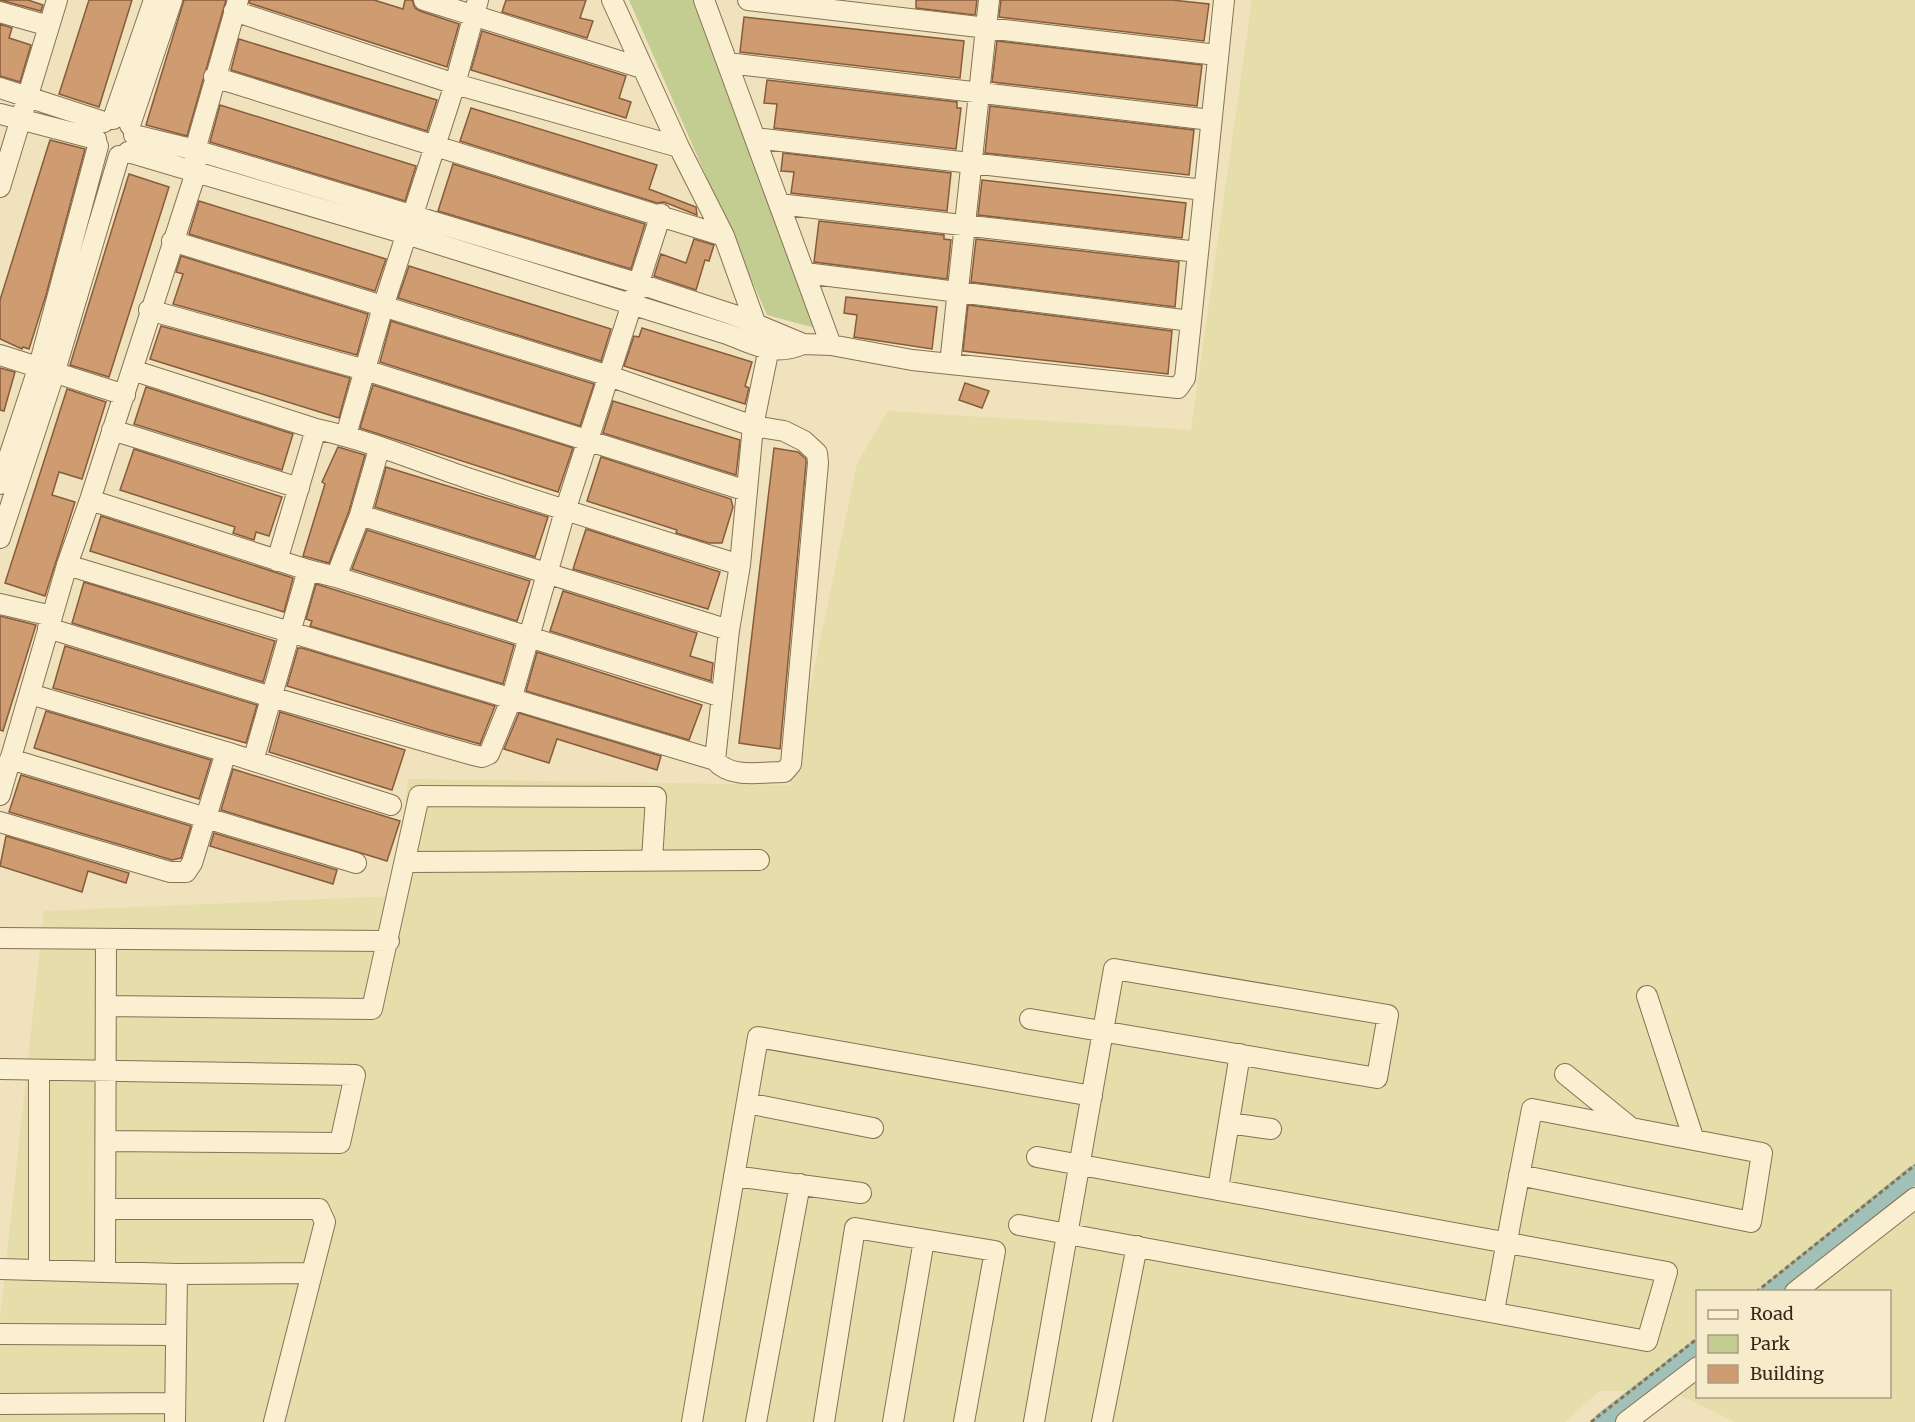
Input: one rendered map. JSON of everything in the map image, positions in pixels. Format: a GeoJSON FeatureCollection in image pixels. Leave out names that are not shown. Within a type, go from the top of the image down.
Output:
{"type":"FeatureCollection","features":[{"type":"Feature","properties":{"kind":"street"},"geometry":{"type":"LineString","coordinates":[[0,187],[9,116],[28,96],[57,0]]}},
{"type":"Feature","properties":{"kind":"street"},"geometry":{"type":"LineString","coordinates":[[0,538],[154,0]]}},
{"type":"Feature","properties":{"kind":"street"},"geometry":{"type":"LineString","coordinates":[[115,137],[172,0]]}},
{"type":"Feature","properties":{"kind":"street"},"geometry":{"type":"LineString","coordinates":[[424,0],[476,8],[642,68]]}},
{"type":"Feature","properties":{"kind":"street"},"geometry":{"type":"LineString","coordinates":[[612,0],[679,147],[724,236],[766,336],[753,426],[740,565],[729,630],[715,760]]}},
{"type":"Feature","properties":{"kind":"street"},"geometry":{"type":"LineString","coordinates":[[704,0],[831,345]]}},
{"type":"Feature","properties":{"kind":"street"},"geometry":{"type":"LineString","coordinates":[[748,0],[1217,55]]}},
{"type":"Feature","properties":{"kind":"street"},"geometry":{"type":"LineString","coordinates":[[950,364],[989,0]]}},
{"type":"Feature","properties":{"kind":"street"},"geometry":{"type":"LineString","coordinates":[[9,116],[195,150],[414,215],[734,315],[766,336],[783,351],[803,344],[831,345],[950,364],[1178,388],[1185,378],[1224,0]]}},
{"type":"Feature","properties":{"kind":"street"},"geometry":{"type":"LineString","coordinates":[[0,795],[67,565],[125,395],[149,310],[196,172],[195,150],[214,76],[236,6],[455,84],[679,147]]}},
{"type":"Feature","properties":{"kind":"street"},"geometry":{"type":"LineString","coordinates":[[346,435],[383,307],[455,84],[476,8]]}},
{"type":"Feature","properties":{"kind":"street"},"geometry":{"type":"LineString","coordinates":[[0,12],[50,26]]}},
{"type":"Feature","properties":{"kind":"street"},"geometry":{"type":"LineString","coordinates":[[728,63],[1211,120]]}},
{"type":"Feature","properties":{"kind":"street"},"geometry":{"type":"LineString","coordinates":[[214,76],[435,148],[661,214],[724,236]]}},
{"type":"Feature","properties":{"kind":"street"},"geometry":{"type":"LineString","coordinates":[[0,88],[28,96],[196,172],[406,234],[727,334],[766,336]]}},
{"type":"Feature","properties":{"kind":"street"},"geometry":{"type":"LineString","coordinates":[[755,138],[1204,190]]}},
{"type":"Feature","properties":{"kind":"street"},"geometry":{"type":"LineString","coordinates":[[779,204],[1198,252]]}},
{"type":"Feature","properties":{"kind":"street"},"geometry":{"type":"LineString","coordinates":[[0,604],[271,697],[482,757],[489,753],[510,699],[565,510],[661,214]]}},
{"type":"Feature","properties":{"kind":"street"},"geometry":{"type":"LineString","coordinates":[[67,565],[715,760],[720,767],[732,771],[784,772],[791,764],[818,455],[804,441],[784,431],[753,426],[609,376],[172,241]]}},
{"type":"Feature","properties":{"kind":"street"},"geometry":{"type":"LineString","coordinates":[[805,273],[1191,321]]}},
{"type":"Feature","properties":{"kind":"street"},"geometry":{"type":"LineString","coordinates":[[149,310],[365,370],[747,491]]}},
{"type":"Feature","properties":{"kind":"street"},"geometry":{"type":"LineString","coordinates":[[727,334],[734,315]]}},
{"type":"Feature","properties":{"kind":"street"},"geometry":{"type":"LineString","coordinates":[[0,355],[125,395]]}},
{"type":"Feature","properties":{"kind":"street"},"geometry":{"type":"LineString","coordinates":[[0,484],[47,370]]}},
{"type":"Feature","properties":{"kind":"street"},"geometry":{"type":"LineString","coordinates":[[132,370],[316,429],[346,435],[379,449],[740,565]]}},
{"type":"Feature","properties":{"kind":"street"},"geometry":{"type":"LineString","coordinates":[[277,561],[316,429]]}},
{"type":"Feature","properties":{"kind":"street"},"geometry":{"type":"LineString","coordinates":[[112,430],[299,488]]}},
{"type":"Feature","properties":{"kind":"street"},"geometry":{"type":"LineString","coordinates":[[336,577],[360,515],[379,449]]}},
{"type":"Feature","properties":{"kind":"street"},"geometry":{"type":"LineString","coordinates":[[90,500],[277,561],[336,577],[722,697]]}},
{"type":"Feature","properties":{"kind":"street"},"geometry":{"type":"LineString","coordinates":[[360,515],[729,630]]}},
{"type":"Feature","properties":{"kind":"street"},"geometry":{"type":"LineString","coordinates":[[253,761],[308,570]]}},
{"type":"Feature","properties":{"kind":"street"},"geometry":{"type":"LineString","coordinates":[[30,694],[226,752],[391,805]]}},
{"type":"Feature","properties":{"kind":"street"},"geometry":{"type":"LineString","coordinates":[[0,822],[179,874],[186,872],[192,863],[226,752]]}},
{"type":"Feature","properties":{"kind":"street"},"geometry":{"type":"LineString","coordinates":[[10,759],[356,863]]}},
{"type":"Feature","properties":{"kind":"street"},"geometry":{"type":"LineString","coordinates":[[106,1006],[372,1009],[419,796],[656,797],[652,860]]}},
{"type":"Feature","properties":{"kind":"street"},"geometry":{"type":"LineString","coordinates":[[405,862],[759,860]]}},
{"type":"Feature","properties":{"kind":"street"},"geometry":{"type":"LineString","coordinates":[[0,938],[388,941]]}},
{"type":"Feature","properties":{"kind":"street"},"geometry":{"type":"LineString","coordinates":[[105,1272],[106,939]]}},
{"type":"Feature","properties":{"kind":"street"},"geometry":{"type":"LineString","coordinates":[[1030,1019],[1103,1031],[1240,1054],[1377,1078],[1388,1015],[1114,969],[1103,1031],[1092,1096],[1079,1164],[1034,1422]]}},
{"type":"Feature","properties":{"kind":"street"},"geometry":{"type":"LineString","coordinates":[[1647,996],[1694,1140]]}},
{"type":"Feature","properties":{"kind":"street"},"geometry":{"type":"LineString","coordinates":[[692,1422],[758,1037],[1092,1096]]}},
{"type":"Feature","properties":{"kind":"street"},"geometry":{"type":"LineString","coordinates":[[1218,1190],[1240,1054]]}},
{"type":"Feature","properties":{"kind":"street"},"geometry":{"type":"LineString","coordinates":[[0,1069],[355,1075],[340,1143],[106,1141]]}},
{"type":"Feature","properties":{"kind":"street"},"geometry":{"type":"LineString","coordinates":[[39,1070],[39,1270]]}},
{"type":"Feature","properties":{"kind":"street"},"geometry":{"type":"LineString","coordinates":[[1565,1074],[1632,1128]]}},
{"type":"Feature","properties":{"kind":"street"},"geometry":{"type":"LineString","coordinates":[[747,1103],[873,1128]]}},
{"type":"Feature","properties":{"kind":"street"},"geometry":{"type":"LineString","coordinates":[[1494,1311],[1506,1241],[1519,1175],[1532,1109],[1762,1152],[1750,1222],[1519,1175]]}},
{"type":"Feature","properties":{"kind":"street"},"geometry":{"type":"LineString","coordinates":[[1229,1123],[1271,1129]]}},
{"type":"Feature","properties":{"kind":"street"},"geometry":{"type":"LineString","coordinates":[[1019,1225],[1647,1341],[1667,1272],[1037,1157]]}},
{"type":"Feature","properties":{"kind":"street"},"geometry":{"type":"LineString","coordinates":[[734,1176],[861,1193]]}},
{"type":"Feature","properties":{"kind":"street"},"geometry":{"type":"LineString","coordinates":[[756,1422],[800,1184]]}},
{"type":"Feature","properties":{"kind":"street"},"geometry":{"type":"LineString","coordinates":[[1798,1290],[1915,1198]]}},
{"type":"Feature","properties":{"kind":"street"},"geometry":{"type":"LineString","coordinates":[[105,1209],[319,1209],[324,1222],[274,1422]]}},
{"type":"Feature","properties":{"kind":"street"},"geometry":{"type":"LineString","coordinates":[[824,1422],[855,1228],[995,1251],[964,1422]]}},
{"type":"Feature","properties":{"kind":"street"},"geometry":{"type":"LineString","coordinates":[[893,1422],[924,1240]]}},
{"type":"Feature","properties":{"kind":"street"},"geometry":{"type":"LineString","coordinates":[[1102,1422],[1137,1246]]}},
{"type":"Feature","properties":{"kind":"street"},"geometry":{"type":"LineString","coordinates":[[0,1269],[177,1274],[312,1273]]}},
{"type":"Feature","properties":{"kind":"street"},"geometry":{"type":"LineString","coordinates":[[0,1404],[175,1413],[177,1274]]}},
{"type":"Feature","properties":{"kind":"street"},"geometry":{"type":"LineString","coordinates":[[0,1334],[176,1335]]}},
{"type":"Feature","properties":{"kind":"street"},"geometry":{"type":"LineString","coordinates":[[1630,1421],[1696,1369]]}},
{"type":"Feature","properties":{"kind":"path"},"geometry":{"type":"LineString","coordinates":[[1759,1290],[1915,1165]]}},
{"type":"Feature","properties":{"kind":"path"},"geometry":{"type":"LineString","coordinates":[[1591,1422],[1696,1340]]}},
{"type":"Feature","properties":{"kind":"shaded area"},"geometry":{"type":"Polygon","coordinates":[[[1252,0],[1915,0],[1915,1422],[1735,1422],[1672,1391],[1599,1391],[1565,1422],[0,1422],[0,1320],[44,911],[396,896],[408,779],[790,785],[857,464],[888,411],[1191,430],[1252,0]]]}},
{"type":"Feature","properties":{"kind":"green space"},"geometry":{"type":"Polygon","coordinates":[[[629,0],[702,0],[819,329],[767,315],[629,0]]]}},
{"type":"Feature","properties":{"kind":"building"},"geometry":{"type":"Polygon","coordinates":[[[0,0],[28,0],[43,5],[41,11],[0,0]]]}},
{"type":"Feature","properties":{"kind":"building"},"geometry":{"type":"Polygon","coordinates":[[[89,0],[132,0],[99,107],[59,94],[89,0]]]}},
{"type":"Feature","properties":{"kind":"building"},"geometry":{"type":"Polygon","coordinates":[[[184,0],[226,0],[187,136],[146,125],[184,0]]]}},
{"type":"Feature","properties":{"kind":"building"},"geometry":{"type":"Polygon","coordinates":[[[250,0],[374,0],[403,9],[405,0],[412,0],[415,8],[420,11],[459,24],[447,67],[249,3],[250,0]]]}},
{"type":"Feature","properties":{"kind":"building"},"geometry":{"type":"Polygon","coordinates":[[[506,0],[586,0],[580,18],[593,21],[587,38],[502,12],[506,0]]]}},
{"type":"Feature","properties":{"kind":"building"},"geometry":{"type":"Polygon","coordinates":[[[916,0],[977,0],[975,15],[916,8],[916,0]]]}},
{"type":"Feature","properties":{"kind":"building"},"geometry":{"type":"Polygon","coordinates":[[[1001,0],[1172,0],[1209,4],[1204,41],[999,17],[1001,0]]]}},
{"type":"Feature","properties":{"kind":"building"},"geometry":{"type":"Polygon","coordinates":[[[744,17],[964,41],[960,78],[740,52],[744,17]]]}},
{"type":"Feature","properties":{"kind":"building"},"geometry":{"type":"Polygon","coordinates":[[[0,24],[12,28],[9,38],[31,45],[20,82],[0,76],[0,24]]]}},
{"type":"Feature","properties":{"kind":"building"},"geometry":{"type":"Polygon","coordinates":[[[482,31],[626,76],[619,98],[631,102],[626,118],[471,70],[482,31]]]}},
{"type":"Feature","properties":{"kind":"building"},"geometry":{"type":"Polygon","coordinates":[[[239,39],[437,100],[427,131],[231,70],[239,39]]]}},
{"type":"Feature","properties":{"kind":"building"},"geometry":{"type":"Polygon","coordinates":[[[997,41],[1202,65],[1197,106],[992,82],[997,41]]]}},
{"type":"Feature","properties":{"kind":"building"},"geometry":{"type":"Polygon","coordinates":[[[767,80],[957,102],[957,108],[961,108],[956,149],[774,128],[777,104],[764,103],[767,80]]]}},
{"type":"Feature","properties":{"kind":"building"},"geometry":{"type":"Polygon","coordinates":[[[220,105],[416,166],[405,201],[210,142],[220,105]]]}},
{"type":"Feature","properties":{"kind":"building"},"geometry":{"type":"Polygon","coordinates":[[[990,106],[1194,130],[1189,175],[985,153],[990,106]]]}},
{"type":"Feature","properties":{"kind":"building"},"geometry":{"type":"Polygon","coordinates":[[[471,108],[657,165],[649,189],[696,207],[697,215],[664,202],[657,203],[460,141],[471,108]]]}},
{"type":"Feature","properties":{"kind":"building"},"geometry":{"type":"Polygon","coordinates":[[[50,140],[85,149],[46,295],[29,349],[23,347],[22,349],[0,339],[0,300],[50,140]]]}},
{"type":"Feature","properties":{"kind":"building"},"geometry":{"type":"Polygon","coordinates":[[[783,153],[951,173],[947,211],[791,193],[794,172],[781,171],[783,153]]]}},
{"type":"Feature","properties":{"kind":"building"},"geometry":{"type":"Polygon","coordinates":[[[453,164],[645,224],[631,269],[438,211],[453,164]]]}},
{"type":"Feature","properties":{"kind":"building"},"geometry":{"type":"Polygon","coordinates":[[[129,174],[169,187],[109,377],[70,365],[129,174]]]}},
{"type":"Feature","properties":{"kind":"building"},"geometry":{"type":"Polygon","coordinates":[[[982,180],[1186,203],[1182,238],[978,215],[982,180]]]}},
{"type":"Feature","properties":{"kind":"building"},"geometry":{"type":"Polygon","coordinates":[[[199,201],[386,259],[375,291],[189,234],[199,201]]]}},
{"type":"Feature","properties":{"kind":"building"},"geometry":{"type":"Polygon","coordinates":[[[819,221],[944,235],[944,239],[951,240],[947,279],[814,262],[819,221]]]}},
{"type":"Feature","properties":{"kind":"building"},"geometry":{"type":"Polygon","coordinates":[[[694,239],[714,245],[709,261],[705,260],[696,290],[654,276],[661,254],[686,263],[694,239]]]}},
{"type":"Feature","properties":{"kind":"building"},"geometry":{"type":"Polygon","coordinates":[[[976,239],[1179,262],[1175,307],[971,282],[976,239]]]}},
{"type":"Feature","properties":{"kind":"building"},"geometry":{"type":"Polygon","coordinates":[[[181,256],[368,314],[357,355],[173,304],[183,274],[176,272],[181,256]]]}},
{"type":"Feature","properties":{"kind":"building"},"geometry":{"type":"Polygon","coordinates":[[[409,266],[611,329],[601,361],[398,298],[409,266]]]}},
{"type":"Feature","properties":{"kind":"building"},"geometry":{"type":"Polygon","coordinates":[[[846,297],[937,307],[932,349],[854,337],[857,315],[844,313],[846,297]]]}},
{"type":"Feature","properties":{"kind":"building"},"geometry":{"type":"Polygon","coordinates":[[[968,305],[1172,331],[1168,374],[963,351],[968,305]]]}},
{"type":"Feature","properties":{"kind":"building"},"geometry":{"type":"Polygon","coordinates":[[[391,321],[594,384],[580,426],[380,362],[391,321]]]}},
{"type":"Feature","properties":{"kind":"building"},"geometry":{"type":"Polygon","coordinates":[[[161,326],[350,378],[339,418],[150,359],[161,326]]]}},
{"type":"Feature","properties":{"kind":"building"},"geometry":{"type":"Polygon","coordinates":[[[642,328],[752,362],[745,386],[749,388],[745,404],[624,366],[634,336],[639,337],[642,328]]]}},
{"type":"Feature","properties":{"kind":"building"},"geometry":{"type":"Polygon","coordinates":[[[0,368],[15,372],[4,411],[0,410],[0,368]]]}},
{"type":"Feature","properties":{"kind":"building"},"geometry":{"type":"Polygon","coordinates":[[[965,383],[989,391],[982,408],[959,400],[965,383]]]}},
{"type":"Feature","properties":{"kind":"building"},"geometry":{"type":"Polygon","coordinates":[[[373,385],[573,448],[558,492],[360,428],[373,385]]]}},
{"type":"Feature","properties":{"kind":"building"},"geometry":{"type":"Polygon","coordinates":[[[146,387],[293,434],[282,470],[134,424],[146,387]]]}},
{"type":"Feature","properties":{"kind":"building"},"geometry":{"type":"Polygon","coordinates":[[[67,389],[106,402],[82,479],[59,472],[52,495],[75,502],[45,596],[5,583],[67,389]]]}},
{"type":"Feature","properties":{"kind":"building"},"geometry":{"type":"Polygon","coordinates":[[[613,401],[740,440],[736,475],[603,433],[613,401]]]}},
{"type":"Feature","properties":{"kind":"building"},"geometry":{"type":"Polygon","coordinates":[[[338,447],[365,455],[349,511],[329,563],[303,556],[325,484],[322,482],[338,447]]]}},
{"type":"Feature","properties":{"kind":"building"},"geometry":{"type":"Polygon","coordinates":[[[774,448],[798,452],[806,459],[780,749],[739,743],[774,448]]]}},
{"type":"Feature","properties":{"kind":"building"},"geometry":{"type":"Polygon","coordinates":[[[134,449],[282,497],[269,536],[256,532],[254,540],[233,533],[235,527],[120,490],[134,449]]]}},
{"type":"Feature","properties":{"kind":"building"},"geometry":{"type":"Polygon","coordinates":[[[601,457],[731,499],[733,507],[722,543],[709,543],[676,533],[677,530],[587,501],[601,457]]]}},
{"type":"Feature","properties":{"kind":"building"},"geometry":{"type":"Polygon","coordinates":[[[386,467],[548,517],[535,557],[375,507],[386,467]]]}},
{"type":"Feature","properties":{"kind":"building"},"geometry":{"type":"Polygon","coordinates":[[[101,516],[293,578],[284,612],[90,551],[101,516]]]}},
{"type":"Feature","properties":{"kind":"building"},"geometry":{"type":"Polygon","coordinates":[[[586,529],[720,572],[708,609],[573,569],[586,529]]]}},
{"type":"Feature","properties":{"kind":"building"},"geometry":{"type":"Polygon","coordinates":[[[367,530],[530,581],[517,621],[352,569],[367,530]]]}},
{"type":"Feature","properties":{"kind":"building"},"geometry":{"type":"Polygon","coordinates":[[[84,582],[275,641],[263,682],[72,623],[84,582]]]}},
{"type":"Feature","properties":{"kind":"building"},"geometry":{"type":"Polygon","coordinates":[[[316,584],[514,645],[503,684],[310,626],[312,621],[306,619],[316,584]]]}},
{"type":"Feature","properties":{"kind":"building"},"geometry":{"type":"Polygon","coordinates":[[[563,591],[697,633],[690,656],[713,663],[711,681],[550,631],[563,591]]]}},
{"type":"Feature","properties":{"kind":"building"},"geometry":{"type":"Polygon","coordinates":[[[0,616],[36,625],[3,731],[0,730],[0,616]]]}},
{"type":"Feature","properties":{"kind":"building"},"geometry":{"type":"Polygon","coordinates":[[[65,646],[257,705],[246,743],[53,688],[65,646]]]}},
{"type":"Feature","properties":{"kind":"building"},"geometry":{"type":"Polygon","coordinates":[[[298,648],[495,706],[480,744],[287,686],[298,648]]]}},
{"type":"Feature","properties":{"kind":"building"},"geometry":{"type":"Polygon","coordinates":[[[537,652],[702,705],[689,740],[526,691],[537,652]]]}},
{"type":"Feature","properties":{"kind":"building"},"geometry":{"type":"Polygon","coordinates":[[[46,711],[211,760],[199,799],[34,748],[46,711]]]}},
{"type":"Feature","properties":{"kind":"building"},"geometry":{"type":"Polygon","coordinates":[[[280,712],[405,750],[392,790],[269,752],[280,712]]]}},
{"type":"Feature","properties":{"kind":"building"},"geometry":{"type":"Polygon","coordinates":[[[519,713],[661,756],[657,770],[557,739],[549,763],[504,749],[519,713]]]}},
{"type":"Feature","properties":{"kind":"building"},"geometry":{"type":"Polygon","coordinates":[[[233,769],[400,821],[387,861],[221,810],[233,769]]]}},
{"type":"Feature","properties":{"kind":"building"},"geometry":{"type":"Polygon","coordinates":[[[21,775],[191,826],[181,858],[172,860],[9,812],[21,775]]]}},
{"type":"Feature","properties":{"kind":"building"},"geometry":{"type":"Polygon","coordinates":[[[214,833],[337,870],[333,884],[210,846],[214,833]]]}},
{"type":"Feature","properties":{"kind":"building"},"geometry":{"type":"Polygon","coordinates":[[[6,836],[129,873],[126,883],[88,871],[82,892],[0,866],[6,836]]]}},
{"type":"Feature","properties":{"kind":"waterway"},"geometry":{"type":"LineString","coordinates":[[1771,1290],[1915,1174]]}},
{"type":"Feature","properties":{"kind":"waterway"},"geometry":{"type":"LineString","coordinates":[[1602,1422],[1696,1350]]}}]}
